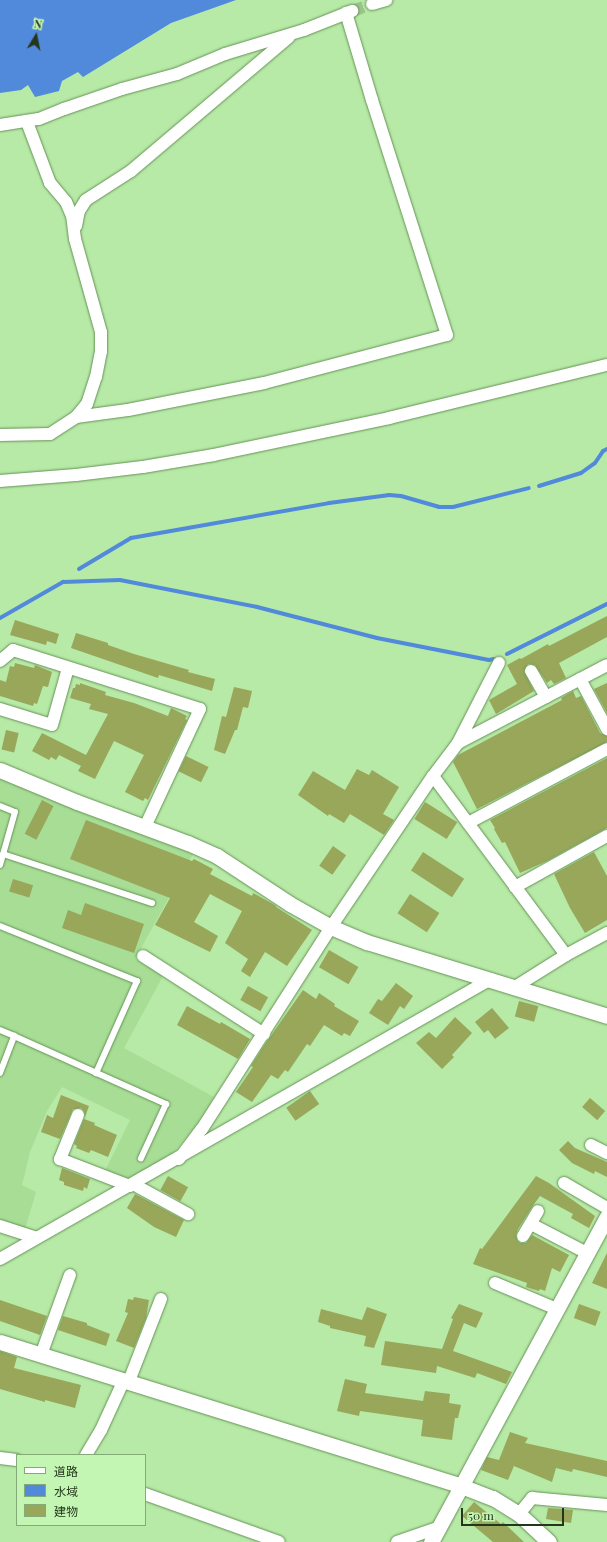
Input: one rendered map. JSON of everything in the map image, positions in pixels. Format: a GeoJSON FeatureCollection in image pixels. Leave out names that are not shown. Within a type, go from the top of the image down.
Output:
{"type":"FeatureCollection","features":[{"type":"Feature","properties":{"kind":"street"},"geometry":{"type":"LineString","coordinates":[[372,4],[386,0]]}},
{"type":"Feature","properties":{"kind":"street"},"geometry":{"type":"LineString","coordinates":[[0,125],[39,119],[122,89],[177,74],[225,54],[295,33],[349,12],[372,100],[447,335],[264,383],[128,410],[76,417]]}},
{"type":"Feature","properties":{"kind":"street"},"geometry":{"type":"LineString","coordinates":[[74,232],[79,211],[86,200],[130,171],[259,61],[295,33]]}},
{"type":"Feature","properties":{"kind":"street"},"geometry":{"type":"LineString","coordinates":[[0,435],[50,434],[76,417],[87,404],[96,377],[101,352],[101,332],[74,232],[72,216],[66,202],[50,183],[27,122]]}},
{"type":"Feature","properties":{"kind":"street"},"geometry":{"type":"LineString","coordinates":[[0,481],[91,474],[214,455],[396,416],[607,365]]}},
{"type":"Feature","properties":{"kind":"street"},"geometry":{"type":"LineString","coordinates":[[0,661],[14,650],[200,709],[145,827]]}},
{"type":"Feature","properties":{"kind":"street"},"geometry":{"type":"LineString","coordinates":[[179,1159],[202,1130],[331,927],[433,776],[458,743],[499,663]]}},
{"type":"Feature","properties":{"kind":"street"},"geometry":{"type":"LineString","coordinates":[[458,743],[607,665]]}},
{"type":"Feature","properties":{"kind":"street"},"geometry":{"type":"LineString","coordinates":[[0,709],[52,725],[68,668]]}},
{"type":"Feature","properties":{"kind":"street"},"geometry":{"type":"LineString","coordinates":[[531,671],[546,697]]}},
{"type":"Feature","properties":{"kind":"street"},"geometry":{"type":"LineString","coordinates":[[580,679],[607,729]]}},
{"type":"Feature","properties":{"kind":"street"},"geometry":{"type":"LineString","coordinates":[[468,823],[607,748]]}},
{"type":"Feature","properties":{"kind":"street"},"geometry":{"type":"LineString","coordinates":[[0,770],[77,802],[217,856],[290,904],[331,927],[367,942],[607,1016]]}},
{"type":"Feature","properties":{"kind":"street"},"geometry":{"type":"LineString","coordinates":[[433,776],[566,955]]}},
{"type":"Feature","properties":{"kind":"street"},"geometry":{"type":"LineString","coordinates":[[515,887],[607,836]]}},
{"type":"Feature","properties":{"kind":"street"},"geometry":{"type":"LineString","coordinates":[[514,987],[566,955],[607,933]]}},
{"type":"Feature","properties":{"kind":"street"},"geometry":{"type":"LineString","coordinates":[[143,956],[264,1034]]}},
{"type":"Feature","properties":{"kind":"street"},"geometry":{"type":"LineString","coordinates":[[0,1259],[179,1159],[491,979]]}},
{"type":"Feature","properties":{"kind":"street"},"geometry":{"type":"LineString","coordinates":[[78,1115],[60,1159],[132,1185],[188,1214]]}},
{"type":"Feature","properties":{"kind":"street"},"geometry":{"type":"LineString","coordinates":[[591,1145],[607,1153]]}},
{"type":"Feature","properties":{"kind":"street"},"geometry":{"type":"LineString","coordinates":[[564,1183],[607,1208]]}},
{"type":"Feature","properties":{"kind":"street"},"geometry":{"type":"LineString","coordinates":[[523,1236],[538,1211]]}},
{"type":"Feature","properties":{"kind":"street"},"geometry":{"type":"LineString","coordinates":[[431,1542],[607,1216]]}},
{"type":"Feature","properties":{"kind":"street"},"geometry":{"type":"LineString","coordinates":[[531,1224],[587,1253]]}},
{"type":"Feature","properties":{"kind":"street"},"geometry":{"type":"LineString","coordinates":[[0,1226],[36,1238]]}},
{"type":"Feature","properties":{"kind":"street"},"geometry":{"type":"LineString","coordinates":[[41,1355],[70,1275]]}},
{"type":"Feature","properties":{"kind":"street"},"geometry":{"type":"LineString","coordinates":[[496,1283],[557,1310]]}},
{"type":"Feature","properties":{"kind":"street"},"geometry":{"type":"LineString","coordinates":[[87,1454],[101,1430],[126,1381],[161,1299]]}},
{"type":"Feature","properties":{"kind":"street"},"geometry":{"type":"LineString","coordinates":[[0,1342],[461,1486],[493,1498],[519,1514],[549,1542]]}},
{"type":"Feature","properties":{"kind":"street"},"geometry":{"type":"LineString","coordinates":[[0,1458],[16,1460]]}},
{"type":"Feature","properties":{"kind":"street"},"geometry":{"type":"LineString","coordinates":[[146,1494],[279,1542]]}},
{"type":"Feature","properties":{"kind":"street"},"geometry":{"type":"LineString","coordinates":[[519,1514],[532,1498],[607,1505]]}},
{"type":"Feature","properties":{"kind":"street"},"geometry":{"type":"LineString","coordinates":[[397,1542],[440,1527]]}},
{"type":"Feature","properties":{"kind":"lane"},"geometry":{"type":"LineString","coordinates":[[0,806],[15,812],[0,865]]}},
{"type":"Feature","properties":{"kind":"lane"},"geometry":{"type":"LineString","coordinates":[[3,854],[152,903]]}},
{"type":"Feature","properties":{"kind":"lane"},"geometry":{"type":"LineString","coordinates":[[0,926],[137,981],[96,1073]]}},
{"type":"Feature","properties":{"kind":"lane"},"geometry":{"type":"LineString","coordinates":[[0,1030],[166,1104],[141,1158]]}},
{"type":"Feature","properties":{"kind":"lane"},"geometry":{"type":"LineString","coordinates":[[0,1073],[14,1036]]}},
{"type":"Feature","properties":{"kind":"shaded area"},"geometry":{"type":"Polygon","coordinates":[[[0,777],[193,854],[135,959],[163,976],[124,1048],[214,1097],[194,1128],[167,1160],[130,1179],[105,1171],[130,1120],[62,1087],[47,1111],[30,1152],[22,1185],[36,1192],[25,1229],[0,1221],[0,777]]]}},
{"type":"Feature","properties":{"kind":"water"},"geometry":{"type":"Polygon","coordinates":[[[0,0],[236,0],[171,23],[83,77],[78,72],[62,81],[59,91],[35,97],[28,85],[21,90],[0,93],[0,0]]]}},
{"type":"Feature","properties":{"kind":"building"},"geometry":{"type":"Polygon","coordinates":[[[607,616],[607,637],[559,663],[566,678],[554,684],[551,680],[547,683],[535,665],[528,664],[524,671],[534,691],[496,714],[489,700],[517,684],[507,665],[548,644],[549,646],[607,616]]]}},
{"type":"Feature","properties":{"kind":"building"},"geometry":{"type":"Polygon","coordinates":[[[15,620],[59,634],[56,644],[47,641],[46,645],[10,635],[15,620]]]}},
{"type":"Feature","properties":{"kind":"building"},"geometry":{"type":"Polygon","coordinates":[[[76,633],[108,643],[108,645],[134,654],[189,670],[188,672],[215,679],[212,691],[159,675],[158,678],[71,648],[76,633]]]}},
{"type":"Feature","properties":{"kind":"building"},"geometry":{"type":"Polygon","coordinates":[[[15,663],[34,668],[35,665],[52,672],[48,687],[43,686],[37,704],[34,703],[33,706],[0,696],[0,680],[6,682],[10,666],[14,667],[15,663]]]}},
{"type":"Feature","properties":{"kind":"building"},"geometry":{"type":"Polygon","coordinates":[[[80,683],[106,692],[105,695],[134,703],[168,716],[171,708],[187,716],[185,719],[187,720],[148,800],[145,798],[143,801],[125,792],[144,755],[114,741],[95,779],[78,771],[81,766],[59,755],[56,760],[51,757],[49,760],[32,751],[42,733],[86,755],[108,714],[89,709],[91,704],[70,698],[73,688],[75,688],[76,684],[80,685],[80,683]]]}},
{"type":"Feature","properties":{"kind":"building"},"geometry":{"type":"Polygon","coordinates":[[[607,683],[607,713],[594,689],[607,683]]]}},
{"type":"Feature","properties":{"kind":"building"},"geometry":{"type":"Polygon","coordinates":[[[234,687],[252,691],[248,708],[243,707],[237,730],[235,730],[225,754],[214,750],[222,716],[226,717],[234,687]]]}},
{"type":"Feature","properties":{"kind":"building"},"geometry":{"type":"Polygon","coordinates":[[[573,691],[576,698],[581,696],[600,733],[607,736],[607,742],[477,809],[453,762],[458,755],[562,700],[561,698],[573,691]]]}},
{"type":"Feature","properties":{"kind":"building"},"geometry":{"type":"Polygon","coordinates":[[[6,730],[19,733],[14,752],[2,749],[6,730]]]}},
{"type":"Feature","properties":{"kind":"building"},"geometry":{"type":"Polygon","coordinates":[[[186,756],[208,767],[201,782],[179,771],[186,756]]]}},
{"type":"Feature","properties":{"kind":"building"},"geometry":{"type":"Polygon","coordinates":[[[607,758],[607,828],[547,861],[520,873],[505,842],[502,843],[490,820],[607,758]]]}},
{"type":"Feature","properties":{"kind":"building"},"geometry":{"type":"Polygon","coordinates":[[[357,769],[369,775],[372,770],[399,787],[383,814],[394,820],[384,835],[350,814],[344,823],[329,814],[328,816],[298,795],[313,771],[345,790],[357,769]]]}},
{"type":"Feature","properties":{"kind":"building"},"geometry":{"type":"Polygon","coordinates":[[[42,800],[54,806],[36,840],[25,834],[42,800]]]}},
{"type":"Feature","properties":{"kind":"building"},"geometry":{"type":"Polygon","coordinates":[[[425,802],[457,822],[447,839],[414,819],[425,802]]]}},
{"type":"Feature","properties":{"kind":"building"},"geometry":{"type":"Polygon","coordinates":[[[86,820],[192,861],[194,859],[213,869],[210,874],[252,896],[253,893],[273,904],[312,930],[287,966],[265,952],[250,977],[241,971],[248,959],[225,943],[242,911],[210,894],[194,922],[218,936],[210,952],[155,925],[170,898],[70,859],[86,820]]]}},
{"type":"Feature","properties":{"kind":"building"},"geometry":{"type":"Polygon","coordinates":[[[333,846],[346,855],[332,875],[319,866],[333,846]]]}},
{"type":"Feature","properties":{"kind":"building"},"geometry":{"type":"Polygon","coordinates":[[[423,852],[464,879],[452,897],[411,870],[423,852]]]}},
{"type":"Feature","properties":{"kind":"building"},"geometry":{"type":"Polygon","coordinates":[[[594,852],[607,876],[607,920],[585,933],[570,908],[554,874],[594,852]]]}},
{"type":"Feature","properties":{"kind":"building"},"geometry":{"type":"Polygon","coordinates":[[[13,879],[33,885],[29,898],[9,891],[13,879]]]}},
{"type":"Feature","properties":{"kind":"building"},"geometry":{"type":"Polygon","coordinates":[[[410,894],[439,913],[427,932],[397,913],[410,894]]]}},
{"type":"Feature","properties":{"kind":"building"},"geometry":{"type":"Polygon","coordinates":[[[85,903],[144,924],[134,953],[62,928],[68,910],[81,915],[85,903]]]}},
{"type":"Feature","properties":{"kind":"building"},"geometry":{"type":"Polygon","coordinates":[[[329,950],[358,967],[348,984],[319,967],[329,950]]]}},
{"type":"Feature","properties":{"kind":"building"},"geometry":{"type":"Polygon","coordinates":[[[396,983],[413,996],[404,1009],[400,1006],[388,1025],[369,1013],[378,999],[382,1001],[396,983]]]}},
{"type":"Feature","properties":{"kind":"building"},"geometry":{"type":"Polygon","coordinates":[[[248,986],[268,997],[260,1011],[240,1000],[248,986]]]}},
{"type":"Feature","properties":{"kind":"building"},"geometry":{"type":"Polygon","coordinates":[[[303,990],[316,999],[319,993],[335,1004],[334,1006],[359,1021],[350,1036],[344,1033],[342,1036],[324,1025],[310,1046],[307,1044],[288,1072],[285,1070],[278,1079],[271,1075],[252,1102],[236,1092],[253,1067],[251,1066],[263,1047],[303,990]]]}},
{"type":"Feature","properties":{"kind":"building"},"geometry":{"type":"Polygon","coordinates":[[[519,1001],[538,1006],[534,1022],[515,1016],[519,1001]]]}},
{"type":"Feature","properties":{"kind":"building"},"geometry":{"type":"Polygon","coordinates":[[[187,1006],[220,1024],[221,1022],[250,1039],[238,1059],[177,1025],[187,1006]]]}},
{"type":"Feature","properties":{"kind":"building"},"geometry":{"type":"Polygon","coordinates":[[[492,1008],[509,1028],[495,1039],[488,1030],[484,1033],[475,1022],[492,1008]]]}},
{"type":"Feature","properties":{"kind":"building"},"geometry":{"type":"Polygon","coordinates":[[[455,1017],[472,1033],[452,1055],[454,1057],[442,1069],[416,1043],[429,1032],[436,1038],[455,1017]]]}},
{"type":"Feature","properties":{"kind":"building"},"geometry":{"type":"Polygon","coordinates":[[[310,1091],[319,1104],[295,1121],[286,1108],[310,1091]]]}},
{"type":"Feature","properties":{"kind":"building"},"geometry":{"type":"Polygon","coordinates":[[[61,1095],[89,1106],[85,1117],[84,1111],[81,1108],[73,1109],[60,1139],[41,1132],[47,1115],[53,1118],[61,1095]]]}},
{"type":"Feature","properties":{"kind":"building"},"geometry":{"type":"Polygon","coordinates":[[[590,1098],[605,1111],[597,1120],[582,1107],[590,1098]]]}},
{"type":"Feature","properties":{"kind":"building"},"geometry":{"type":"Polygon","coordinates":[[[84,1119],[117,1135],[108,1157],[91,1150],[89,1153],[76,1148],[77,1146],[74,1144],[84,1119]]]}},
{"type":"Feature","properties":{"kind":"building"},"geometry":{"type":"Polygon","coordinates":[[[568,1141],[575,1148],[607,1162],[607,1177],[595,1171],[594,1174],[572,1163],[559,1150],[568,1141]]]}},
{"type":"Feature","properties":{"kind":"building"},"geometry":{"type":"Polygon","coordinates":[[[62,1168],[90,1179],[87,1189],[84,1187],[83,1191],[64,1185],[64,1182],[59,1180],[62,1168]]]}},
{"type":"Feature","properties":{"kind":"building"},"geometry":{"type":"Polygon","coordinates":[[[168,1176],[188,1187],[180,1201],[160,1190],[168,1176]]]}},
{"type":"Feature","properties":{"kind":"building"},"geometry":{"type":"Polygon","coordinates":[[[536,1176],[549,1183],[595,1216],[589,1228],[571,1218],[573,1214],[540,1196],[532,1207],[518,1229],[516,1235],[517,1240],[520,1243],[526,1243],[532,1235],[569,1255],[560,1272],[552,1268],[545,1291],[540,1289],[539,1291],[526,1287],[527,1283],[473,1264],[480,1248],[482,1249],[536,1176]]]}},
{"type":"Feature","properties":{"kind":"building"},"geometry":{"type":"Polygon","coordinates":[[[135,1194],[184,1220],[176,1237],[154,1227],[127,1208],[135,1194]]]}},
{"type":"Feature","properties":{"kind":"building"},"geometry":{"type":"Polygon","coordinates":[[[607,1253],[607,1289],[592,1283],[607,1253]]]}},
{"type":"Feature","properties":{"kind":"building"},"geometry":{"type":"Polygon","coordinates":[[[134,1297],[149,1300],[146,1318],[134,1348],[116,1341],[128,1313],[125,1312],[128,1299],[133,1300],[134,1297]]]}},
{"type":"Feature","properties":{"kind":"building"},"geometry":{"type":"Polygon","coordinates":[[[0,1300],[47,1316],[40,1335],[0,1321],[0,1300]]]}},
{"type":"Feature","properties":{"kind":"building"},"geometry":{"type":"Polygon","coordinates":[[[459,1304],[483,1313],[476,1328],[464,1323],[453,1351],[512,1372],[506,1384],[477,1373],[475,1378],[437,1366],[436,1373],[381,1365],[385,1341],[442,1349],[453,1319],[451,1318],[459,1304]]]}},
{"type":"Feature","properties":{"kind":"building"},"geometry":{"type":"Polygon","coordinates":[[[579,1304],[601,1312],[595,1326],[574,1318],[579,1304]]]}},
{"type":"Feature","properties":{"kind":"building"},"geometry":{"type":"Polygon","coordinates":[[[367,1307],[387,1314],[374,1348],[364,1346],[366,1336],[330,1328],[330,1326],[318,1322],[321,1309],[362,1320],[367,1307]]]}},
{"type":"Feature","properties":{"kind":"building"},"geometry":{"type":"Polygon","coordinates":[[[63,1316],[87,1323],[87,1325],[110,1334],[106,1346],[58,1330],[63,1316]]]}},
{"type":"Feature","properties":{"kind":"building"},"geometry":{"type":"Polygon","coordinates":[[[0,1351],[17,1357],[14,1368],[81,1385],[75,1408],[45,1400],[45,1402],[0,1389],[0,1351]]]}},
{"type":"Feature","properties":{"kind":"building"},"geometry":{"type":"Polygon","coordinates":[[[345,1379],[367,1384],[365,1393],[423,1401],[425,1391],[450,1394],[449,1403],[461,1405],[458,1418],[455,1418],[452,1440],[421,1436],[423,1420],[360,1411],[359,1416],[337,1411],[345,1379]]]}},
{"type":"Feature","properties":{"kind":"building"},"geometry":{"type":"Polygon","coordinates":[[[510,1432],[528,1438],[525,1443],[607,1461],[607,1477],[573,1469],[572,1472],[556,1468],[552,1482],[514,1466],[508,1480],[481,1470],[487,1457],[499,1460],[510,1432]]]}},
{"type":"Feature","properties":{"kind":"building"},"geometry":{"type":"Polygon","coordinates":[[[474,1502],[501,1524],[503,1522],[524,1542],[493,1542],[462,1516],[474,1502]]]}},
{"type":"Feature","properties":{"kind":"building"},"geometry":{"type":"Polygon","coordinates":[[[548,1508],[573,1510],[571,1523],[546,1519],[548,1508]]]}},
{"type":"Feature","properties":{"kind":"waterway"},"geometry":{"type":"LineString","coordinates":[[539,486],[581,473],[595,463],[603,451],[607,449]]}},
{"type":"Feature","properties":{"kind":"waterway"},"geometry":{"type":"LineString","coordinates":[[79,569],[131,538],[329,503],[389,495],[401,496],[439,507],[453,507],[529,488]]}},
{"type":"Feature","properties":{"kind":"waterway"},"geometry":{"type":"LineString","coordinates":[[0,618],[63,582],[120,580],[257,607],[377,638],[489,660],[494,659]]}},
{"type":"Feature","properties":{"kind":"waterway"},"geometry":{"type":"LineString","coordinates":[[507,654],[607,604]]}},
{"type":"Feature","properties":{"kind":"tunnel"},"geometry":{"type":"LineString","coordinates":[[352,11],[372,4]]}}]}
